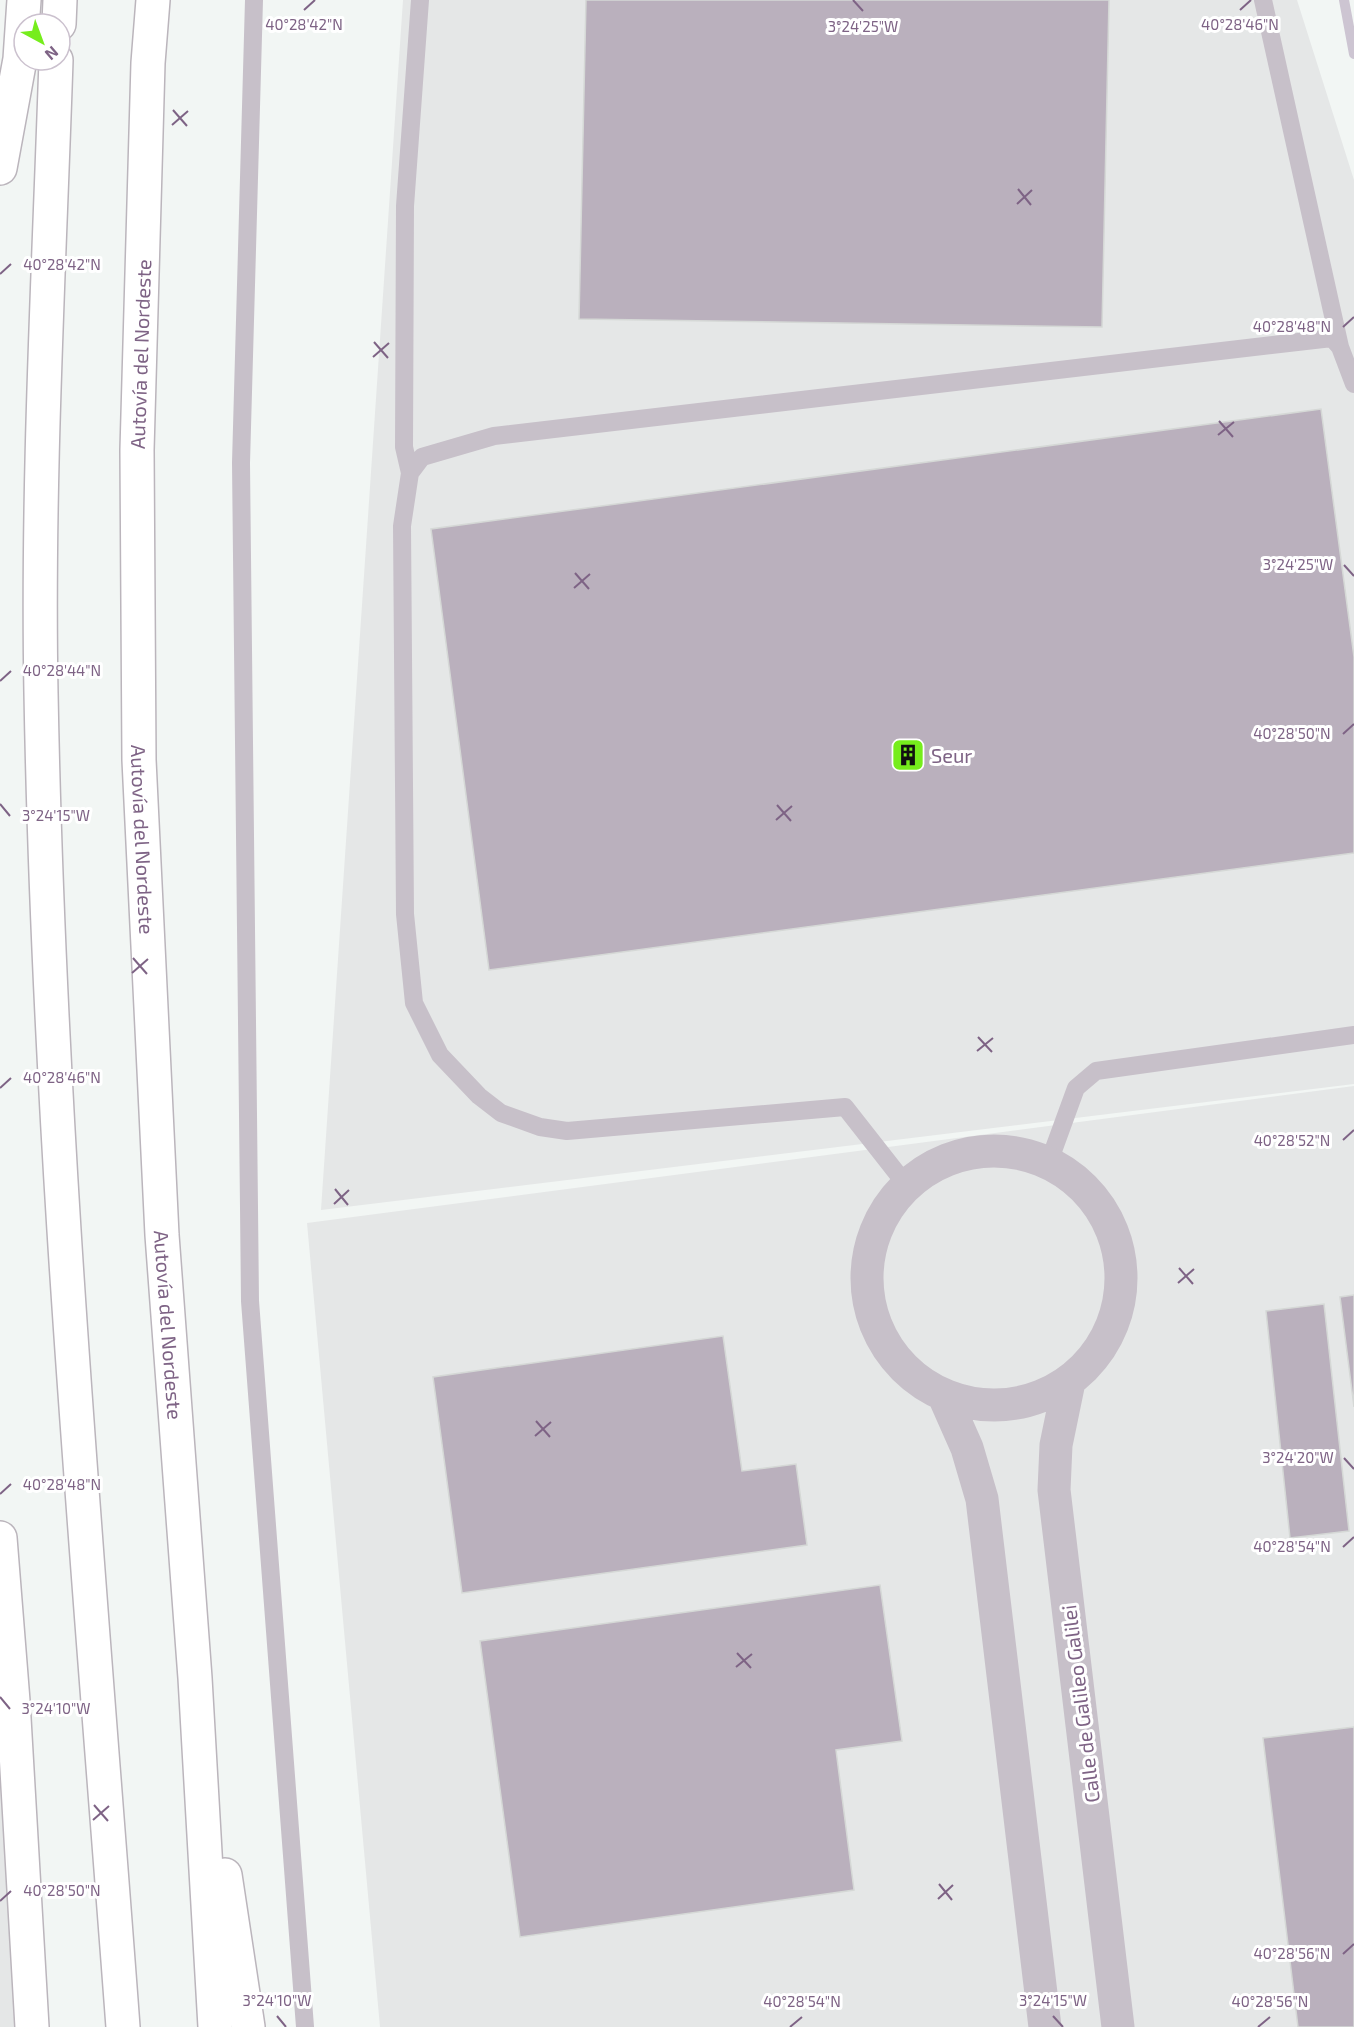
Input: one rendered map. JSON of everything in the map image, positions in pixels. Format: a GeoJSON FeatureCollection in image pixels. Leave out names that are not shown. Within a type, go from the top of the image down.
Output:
{"type":"FeatureCollection","features":[{"type":"Feature","properties":{"kind":"highway"},"geometry":{"type":"LineString","coordinates":[[0,168],[20,59],[24,0]]}},
{"type":"Feature","properties":{"kind":"highway","name":"Autovía del Nordeste"},"geometry":{"type":"LineString","coordinates":[[153,0],[148,63],[137,450],[139,760],[162,1235],[195,1678]]}},
{"type":"Feature","properties":{"kind":"highway"},"geometry":{"type":"LineString","coordinates":[[56,72],[42,464],[41,690],[45,840],[55,1093],[70,1337],[123,2027]]}},
{"type":"Feature","properties":{"kind":"highway"},"geometry":{"type":"LineString","coordinates":[[0,1538],[14,1701],[32,2027]]}},
{"type":"Feature","properties":{"kind":"highway"},"geometry":{"type":"LineString","coordinates":[[195,1678],[215,2027]]}},
{"type":"Feature","properties":{"kind":"highway"},"geometry":{"type":"LineString","coordinates":[[195,1678],[248,2027]]}},
{"type":"Feature","properties":{"kind":"street"},"geometry":{"type":"LineString","coordinates":[[1009,1151],[1049,1162],[1092,1195],[1115,1235],[1122,1276],[1113,1327],[1094,1359],[1069,1382],[1026,1402],[986,1406],[944,1396],[907,1372],[882,1339],[868,1300],[868,1259],[883,1215],[907,1186],[933,1166],[969,1153],[1009,1151]]}},
{"type":"Feature","properties":{"kind":"street","name":"Calle de Galileo Galilei"},"geometry":{"type":"LineString","coordinates":[[1069,1382],[1056,1444],[1054,1490],[1118,2027]]}},
{"type":"Feature","properties":{"kind":"street"},"geometry":{"type":"LineString","coordinates":[[944,1396],[967,1448],[982,1499],[1045,2027]]}},
{"type":"Feature","properties":{"kind":"lane"},"geometry":{"type":"LineString","coordinates":[[254,0],[241,464],[250,1301],[305,2027]]}},
{"type":"Feature","properties":{"kind":"lane"},"geometry":{"type":"LineString","coordinates":[[420,0],[405,206],[404,447],[410,473],[402,526],[405,914],[414,1003],[440,1055],[479,1096],[501,1113],[540,1127],[567,1131],[845,1107],[907,1186]]}},
{"type":"Feature","properties":{"kind":"lane"},"geometry":{"type":"LineString","coordinates":[[1263,0],[1340,346],[1354,384]]}},
{"type":"Feature","properties":{"kind":"lane"},"geometry":{"type":"LineString","coordinates":[[410,473],[422,457],[494,436],[1332,338],[1340,346]]}},
{"type":"Feature","properties":{"kind":"lane"},"geometry":{"type":"LineString","coordinates":[[1049,1162],[1076,1088],[1096,1071],[1354,1035]]}},
{"type":"Feature","properties":{"kind":"shaded area"},"geometry":{"type":"Polygon","coordinates":[[[403,0],[1297,0],[1354,180],[1354,1084],[321,1210],[403,0]]]}},
{"type":"Feature","properties":{"kind":"shaded area"},"geometry":{"type":"Polygon","coordinates":[[[1354,1086],[1354,2027],[380,2027],[307,1223],[1354,1086]]]}},
{"type":"Feature","properties":{"kind":"shaded area"},"geometry":{"type":"Polygon","coordinates":[[[0,1538],[32,2027],[0,2027],[0,1538]]]}},
{"type":"Feature","properties":{"kind":"building"},"geometry":{"type":"Polygon","coordinates":[[[586,0],[1109,0],[1102,327],[579,319],[586,0]]]}},
{"type":"Feature","properties":{"kind":"building","name":"Seur"},"geometry":{"type":"Polygon","coordinates":[[[1321,409],[1354,657],[1354,853],[489,970],[431,529],[1321,409]]]}},
{"type":"Feature","properties":{"kind":"building"},"geometry":{"type":"Polygon","coordinates":[[[1354,1295],[1354,1407],[1340,1297],[1354,1295]]]}},
{"type":"Feature","properties":{"kind":"building"},"geometry":{"type":"Polygon","coordinates":[[[1324,1304],[1349,1531],[1290,1538],[1266,1311],[1324,1304]]]}},
{"type":"Feature","properties":{"kind":"building"},"geometry":{"type":"Polygon","coordinates":[[[723,1336],[742,1471],[796,1464],[807,1545],[462,1593],[433,1377],[723,1336]]]}},
{"type":"Feature","properties":{"kind":"building"},"geometry":{"type":"Polygon","coordinates":[[[880,1585],[902,1741],[836,1750],[854,1890],[520,1937],[480,1641],[880,1585]]]}},
{"type":"Feature","properties":{"kind":"building"},"geometry":{"type":"Polygon","coordinates":[[[1354,1727],[1354,2027],[1298,2027],[1263,1738],[1354,1727]]]}},
{"type":"Feature","properties":{"kind":"waterway"},"geometry":{"type":"LineString","coordinates":[[1344,0],[1354,54]]}},
{"type":"Feature","properties":{"kind":"place","name":"Seur"},"geometry":{"type":"Point","coordinates":[908,755]}}]}
